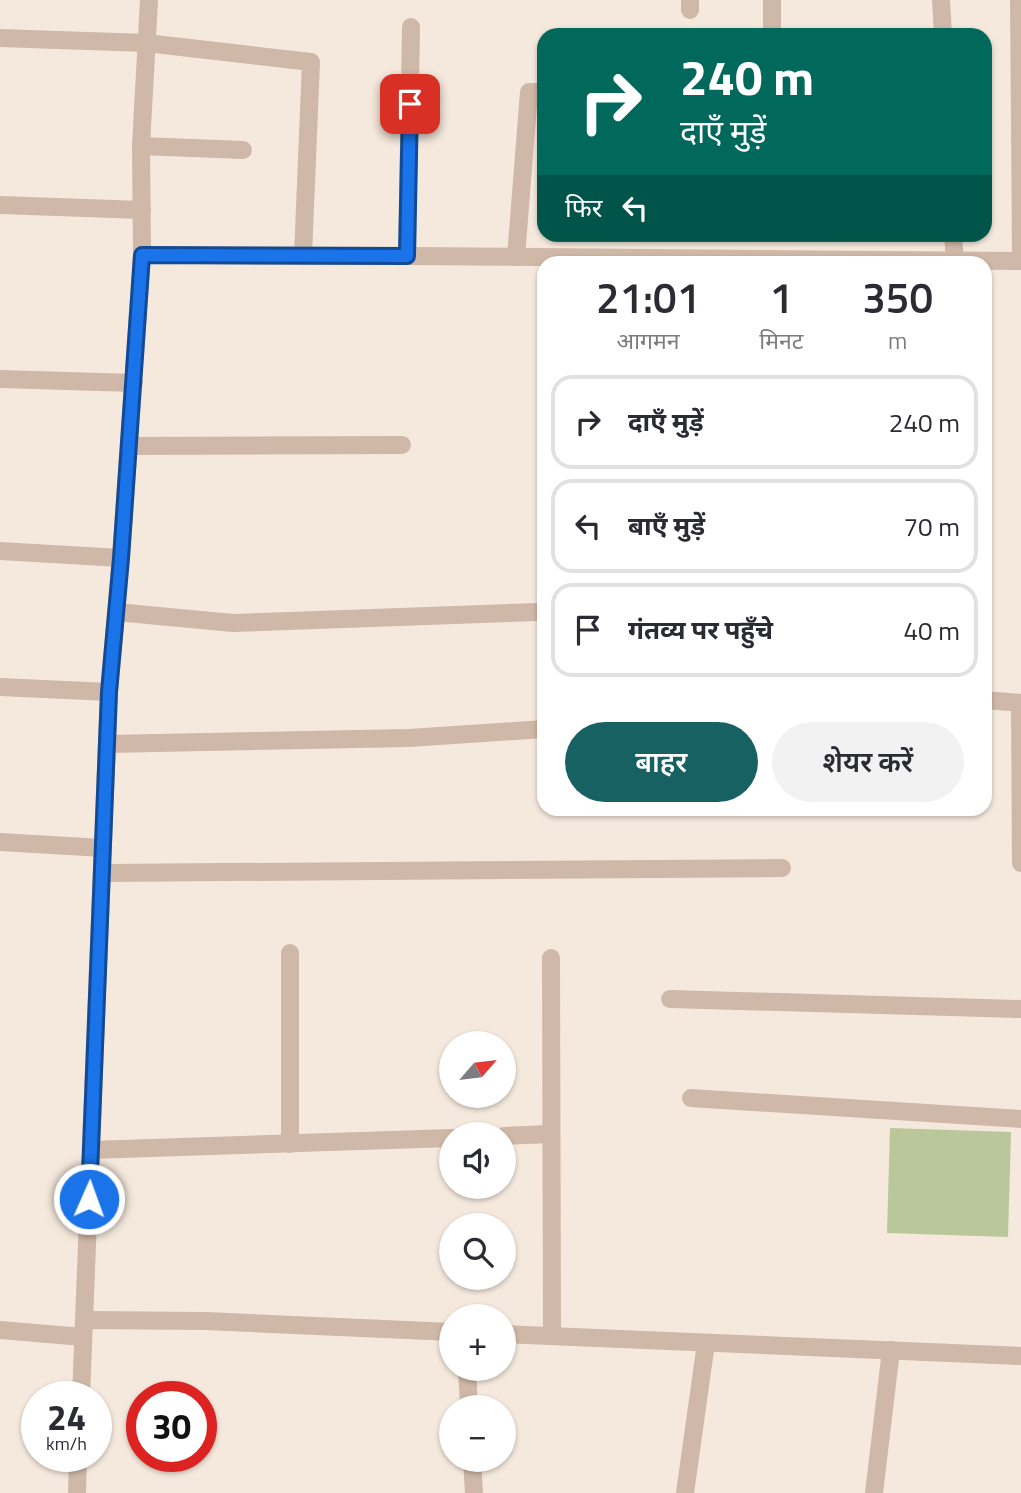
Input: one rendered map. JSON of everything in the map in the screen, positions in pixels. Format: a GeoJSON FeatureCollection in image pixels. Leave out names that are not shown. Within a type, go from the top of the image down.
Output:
{"type":"FeatureCollection","features":[{"type":"Feature","properties":{"kind":"street"},"geometry":{"type":"LineString","coordinates":[[82,1381],[109,692],[142,255],[141,146],[149,0]]}},
{"type":"Feature","properties":{"kind":"street"},"geometry":{"type":"LineString","coordinates":[[772,0],[772,28]]}},
{"type":"Feature","properties":{"kind":"street"},"geometry":{"type":"LineString","coordinates":[[941,0],[943,28]]}},
{"type":"Feature","properties":{"kind":"street"},"geometry":{"type":"LineString","coordinates":[[1019,0],[1021,250]]}},
{"type":"Feature","properties":{"kind":"street"},"geometry":{"type":"LineString","coordinates":[[407,256],[411,27]]}},
{"type":"Feature","properties":{"kind":"street"},"geometry":{"type":"LineString","coordinates":[[0,38],[146,43],[311,62],[303,256]]}},
{"type":"Feature","properties":{"kind":"street"},"geometry":{"type":"LineString","coordinates":[[516,257],[529,92],[537,92]]}},
{"type":"Feature","properties":{"kind":"street"},"geometry":{"type":"LineString","coordinates":[[141,146],[243,150]]}},
{"type":"Feature","properties":{"kind":"street"},"geometry":{"type":"LineString","coordinates":[[0,205],[142,210]]}},
{"type":"Feature","properties":{"kind":"street"},"geometry":{"type":"LineString","coordinates":[[142,255],[537,257]]}},
{"type":"Feature","properties":{"kind":"street"},"geometry":{"type":"LineString","coordinates":[[992,261],[1021,261]]}},
{"type":"Feature","properties":{"kind":"street"},"geometry":{"type":"LineString","coordinates":[[0,379],[134,383]]}},
{"type":"Feature","properties":{"kind":"street"},"geometry":{"type":"LineString","coordinates":[[129,446],[402,445]]}},
{"type":"Feature","properties":{"kind":"street"},"geometry":{"type":"LineString","coordinates":[[0,551],[121,558]]}},
{"type":"Feature","properties":{"kind":"street"},"geometry":{"type":"LineString","coordinates":[[116,612],[233,623],[537,612]]}},
{"type":"Feature","properties":{"kind":"street"},"geometry":{"type":"LineString","coordinates":[[0,687],[109,692]]}},
{"type":"Feature","properties":{"kind":"street"},"geometry":{"type":"LineString","coordinates":[[992,701],[1020,703],[1021,863]]}},
{"type":"Feature","properties":{"kind":"street"},"geometry":{"type":"LineString","coordinates":[[107,744],[409,738],[537,729]]}},
{"type":"Feature","properties":{"kind":"street"},"geometry":{"type":"LineString","coordinates":[[0,842],[103,848]]}},
{"type":"Feature","properties":{"kind":"street"},"geometry":{"type":"LineString","coordinates":[[102,873],[782,868]]}},
{"type":"Feature","properties":{"kind":"street"},"geometry":{"type":"LineString","coordinates":[[290,953],[290,1143]]}},
{"type":"Feature","properties":{"kind":"street"},"geometry":{"type":"LineString","coordinates":[[551,958],[552,1336]]}},
{"type":"Feature","properties":{"kind":"street"},"geometry":{"type":"LineString","coordinates":[[670,999],[1021,1009]]}},
{"type":"Feature","properties":{"kind":"street"},"geometry":{"type":"LineString","coordinates":[[691,1098],[1021,1119]]}},
{"type":"Feature","properties":{"kind":"street"},"geometry":{"type":"LineString","coordinates":[[516,1135],[551,1134]]}},
{"type":"Feature","properties":{"kind":"street"},"geometry":{"type":"LineString","coordinates":[[91,1150],[439,1138]]}},
{"type":"Feature","properties":{"kind":"street"},"geometry":{"type":"LineString","coordinates":[[0,1329],[84,1328],[206,1321],[439,1331]]}},
{"type":"Feature","properties":{"kind":"street"},"geometry":{"type":"LineString","coordinates":[[516,1334],[1021,1356]]}},
{"type":"Feature","properties":{"kind":"street"},"geometry":{"type":"LineString","coordinates":[[685,1493],[706,1343]]}},
{"type":"Feature","properties":{"kind":"street"},"geometry":{"type":"LineString","coordinates":[[874,1493],[891,1350]]}},
{"type":"Feature","properties":{"kind":"street"},"geometry":{"type":"LineString","coordinates":[[77,1493],[78,1472]]}},
{"type":"Feature","properties":{"kind":"street"},"geometry":{"type":"LineString","coordinates":[[473,1472],[474,1493]]}},
{"type":"Feature","properties":{"kind":"green space"},"geometry":{"type":"Polygon","coordinates":[[[890,1128],[1011,1132],[1008,1237],[887,1233],[890,1128]]]}},
{"type":"Feature","properties":{"kind":"route"},"geometry":{"type":"LineString","coordinates":[[89,1199],[109,692],[142,255],[407,256],[410,104]]}}]}
